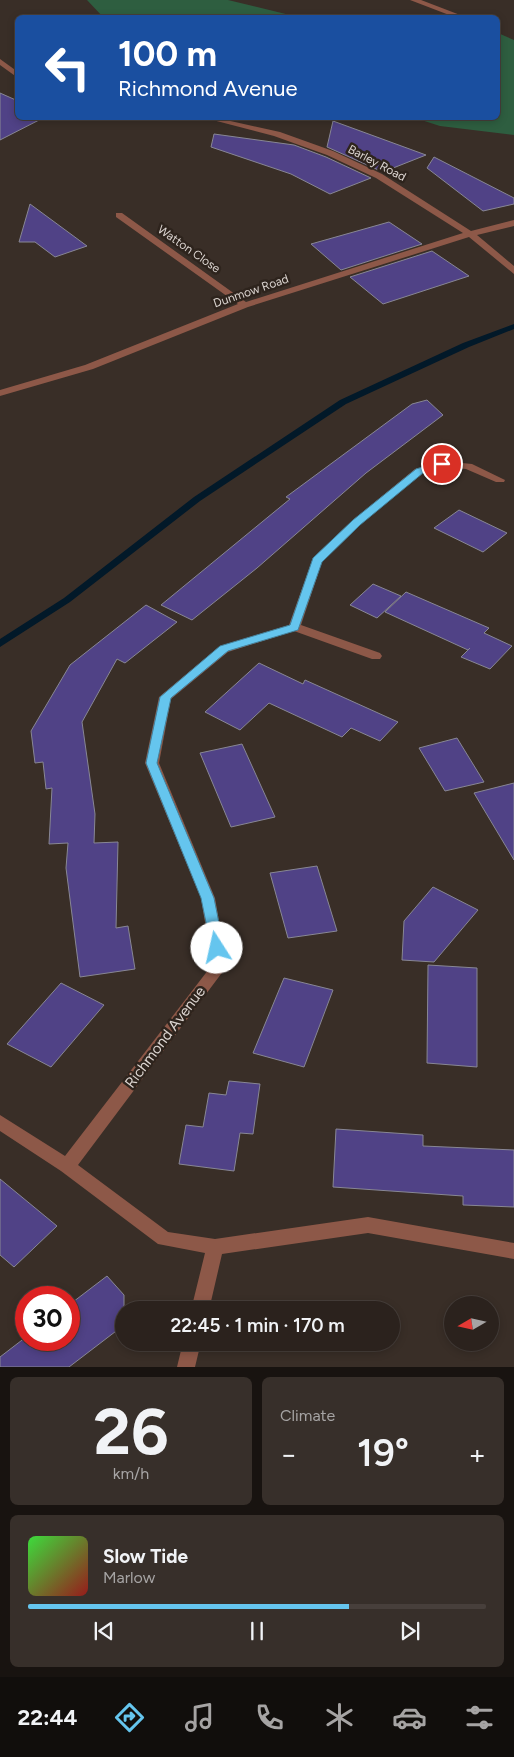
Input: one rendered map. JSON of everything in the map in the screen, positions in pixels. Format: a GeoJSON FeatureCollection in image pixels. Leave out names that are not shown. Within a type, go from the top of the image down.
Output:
{"type":"FeatureCollection","features":[{"type":"Feature","properties":{"kind":"street"},"geometry":{"type":"LineString","coordinates":[[414,0],[456,15]]}},
{"type":"Feature","properties":{"kind":"street"},"geometry":{"type":"LineString","coordinates":[[0,62],[15,74]]}},
{"type":"Feature","properties":{"kind":"street","name":"Barley Road"},"geometry":{"type":"LineString","coordinates":[[218,120],[277,134],[330,153],[379,176],[470,234],[514,271]]}},
{"type":"Feature","properties":{"kind":"street","name":"Watton Close"},"geometry":{"type":"LineString","coordinates":[[119,214],[245,304]]}},
{"type":"Feature","properties":{"kind":"street","name":"Dunmow Road"},"geometry":{"type":"LineString","coordinates":[[0,393],[89,367],[245,304],[470,234],[514,223]]}},
{"type":"Feature","properties":{"kind":"street"},"geometry":{"type":"LineString","coordinates":[[376,656],[294,628],[317,561],[357,522],[419,471],[442,464],[468,466],[500,480]]}},
{"type":"Feature","properties":{"kind":"street","name":"Richmond Avenue"},"geometry":{"type":"LineString","coordinates":[[67,1166],[220,966],[208,898],[152,763],[165,697],[224,648],[294,628]]}},
{"type":"Feature","properties":{"kind":"street"},"geometry":{"type":"LineString","coordinates":[[0,1122],[67,1166],[164,1239],[215,1247],[368,1226],[514,1251]]}},
{"type":"Feature","properties":{"kind":"street"},"geometry":{"type":"LineString","coordinates":[[202,1301],[215,1247]]}},
{"type":"Feature","properties":{"kind":"street"},"geometry":{"type":"LineString","coordinates":[[186,1367],[190,1351]]}},
{"type":"Feature","properties":{"kind":"green space"},"geometry":{"type":"Polygon","coordinates":[[[87,0],[228,0],[290,15],[101,15],[87,0]]]}},
{"type":"Feature","properties":{"kind":"green space"},"geometry":{"type":"Polygon","coordinates":[[[500,34],[514,40],[514,135],[440,126],[421,120],[500,120],[500,34]]]}},
{"type":"Feature","properties":{"kind":"building"},"geometry":{"type":"Polygon","coordinates":[[[0,93],[15,100],[15,120],[39,120],[0,140],[0,93]]]}},
{"type":"Feature","properties":{"kind":"building"},"geometry":{"type":"Polygon","coordinates":[[[333,121],[426,155],[383,172],[327,147],[333,121]]]}},
{"type":"Feature","properties":{"kind":"building"},"geometry":{"type":"Polygon","coordinates":[[[214,134],[294,145],[326,157],[371,178],[330,194],[291,174],[211,147],[214,134]]]}},
{"type":"Feature","properties":{"kind":"building"},"geometry":{"type":"Polygon","coordinates":[[[434,157],[514,198],[514,204],[483,211],[427,168],[434,157]]]}},
{"type":"Feature","properties":{"kind":"building"},"geometry":{"type":"Polygon","coordinates":[[[30,204],[87,246],[55,257],[35,242],[19,242],[30,204]]]}},
{"type":"Feature","properties":{"kind":"building"},"geometry":{"type":"Polygon","coordinates":[[[389,222],[422,244],[341,270],[311,244],[389,222]]]}},
{"type":"Feature","properties":{"kind":"building"},"geometry":{"type":"Polygon","coordinates":[[[432,251],[469,276],[383,304],[350,277],[432,251]]]}},
{"type":"Feature","properties":{"kind":"building"},"geometry":{"type":"Polygon","coordinates":[[[427,400],[443,415],[366,473],[257,568],[192,620],[161,605],[290,499],[286,497],[412,404],[427,400]]]}},
{"type":"Feature","properties":{"kind":"building"},"geometry":{"type":"Polygon","coordinates":[[[459,510],[507,533],[483,552],[434,528],[459,510]]]}},
{"type":"Feature","properties":{"kind":"building"},"geometry":{"type":"Polygon","coordinates":[[[373,584],[401,596],[377,618],[350,605],[373,584]]]}},
{"type":"Feature","properties":{"kind":"building"},"geometry":{"type":"Polygon","coordinates":[[[406,592],[489,628],[484,633],[512,646],[490,669],[461,657],[468,650],[385,612],[406,592]]]}},
{"type":"Feature","properties":{"kind":"building"},"geometry":{"type":"Polygon","coordinates":[[[146,605],[177,622],[125,663],[117,659],[82,722],[95,814],[94,843],[118,842],[116,928],[128,926],[135,969],[80,977],[66,868],[68,843],[49,844],[52,788],[46,789],[43,762],[35,763],[31,731],[70,665],[146,605]]]}},
{"type":"Feature","properties":{"kind":"building"},"geometry":{"type":"Polygon","coordinates":[[[259,663],[303,684],[305,680],[398,722],[380,741],[351,728],[342,737],[269,703],[240,730],[205,712],[259,663]]]}},
{"type":"Feature","properties":{"kind":"building"},"geometry":{"type":"Polygon","coordinates":[[[457,738],[484,782],[445,791],[419,748],[457,738]]]}},
{"type":"Feature","properties":{"kind":"building"},"geometry":{"type":"Polygon","coordinates":[[[242,744],[275,817],[231,827],[200,753],[242,744]]]}},
{"type":"Feature","properties":{"kind":"building"},"geometry":{"type":"Polygon","coordinates":[[[514,783],[514,860],[474,793],[514,783]]]}},
{"type":"Feature","properties":{"kind":"building"},"geometry":{"type":"Polygon","coordinates":[[[317,866],[337,931],[288,938],[270,873],[317,866]]]}},
{"type":"Feature","properties":{"kind":"building"},"geometry":{"type":"Polygon","coordinates":[[[433,887],[478,910],[434,962],[402,960],[404,921],[433,887]]]}},
{"type":"Feature","properties":{"kind":"building"},"geometry":{"type":"Polygon","coordinates":[[[428,965],[477,968],[477,1067],[427,1063],[428,965]]]}},
{"type":"Feature","properties":{"kind":"building"},"geometry":{"type":"Polygon","coordinates":[[[284,978],[333,990],[304,1067],[253,1053],[284,978]]]}},
{"type":"Feature","properties":{"kind":"building"},"geometry":{"type":"Polygon","coordinates":[[[61,983],[104,1005],[51,1067],[7,1044],[61,983]]]}},
{"type":"Feature","properties":{"kind":"building"},"geometry":{"type":"Polygon","coordinates":[[[229,1081],[260,1084],[253,1134],[240,1133],[234,1171],[179,1164],[186,1125],[203,1127],[209,1093],[226,1095],[229,1081]]]}},
{"type":"Feature","properties":{"kind":"building"},"geometry":{"type":"Polygon","coordinates":[[[336,1129],[423,1135],[423,1146],[514,1150],[514,1207],[463,1205],[463,1196],[333,1187],[336,1129]]]}},
{"type":"Feature","properties":{"kind":"building"},"geometry":{"type":"Polygon","coordinates":[[[0,1179],[57,1226],[14,1267],[0,1255],[0,1179]]]}},
{"type":"Feature","properties":{"kind":"building"},"geometry":{"type":"Polygon","coordinates":[[[107,1276],[124,1295],[124,1301],[115,1301],[115,1332],[69,1367],[0,1367],[0,1357],[15,1345],[15,1351],[80,1351],[80,1297],[107,1276]]]}},
{"type":"Feature","properties":{"kind":"waterway"},"geometry":{"type":"LineString","coordinates":[[0,644],[67,600],[197,499],[343,402],[466,345],[514,326]]}},
{"type":"Feature","properties":{"kind":"route"},"geometry":{"type":"LineString","coordinates":[[217,948],[208,898],[152,763],[165,697],[224,648],[294,628],[317,561],[357,522],[419,471],[442,464]]}}]}
